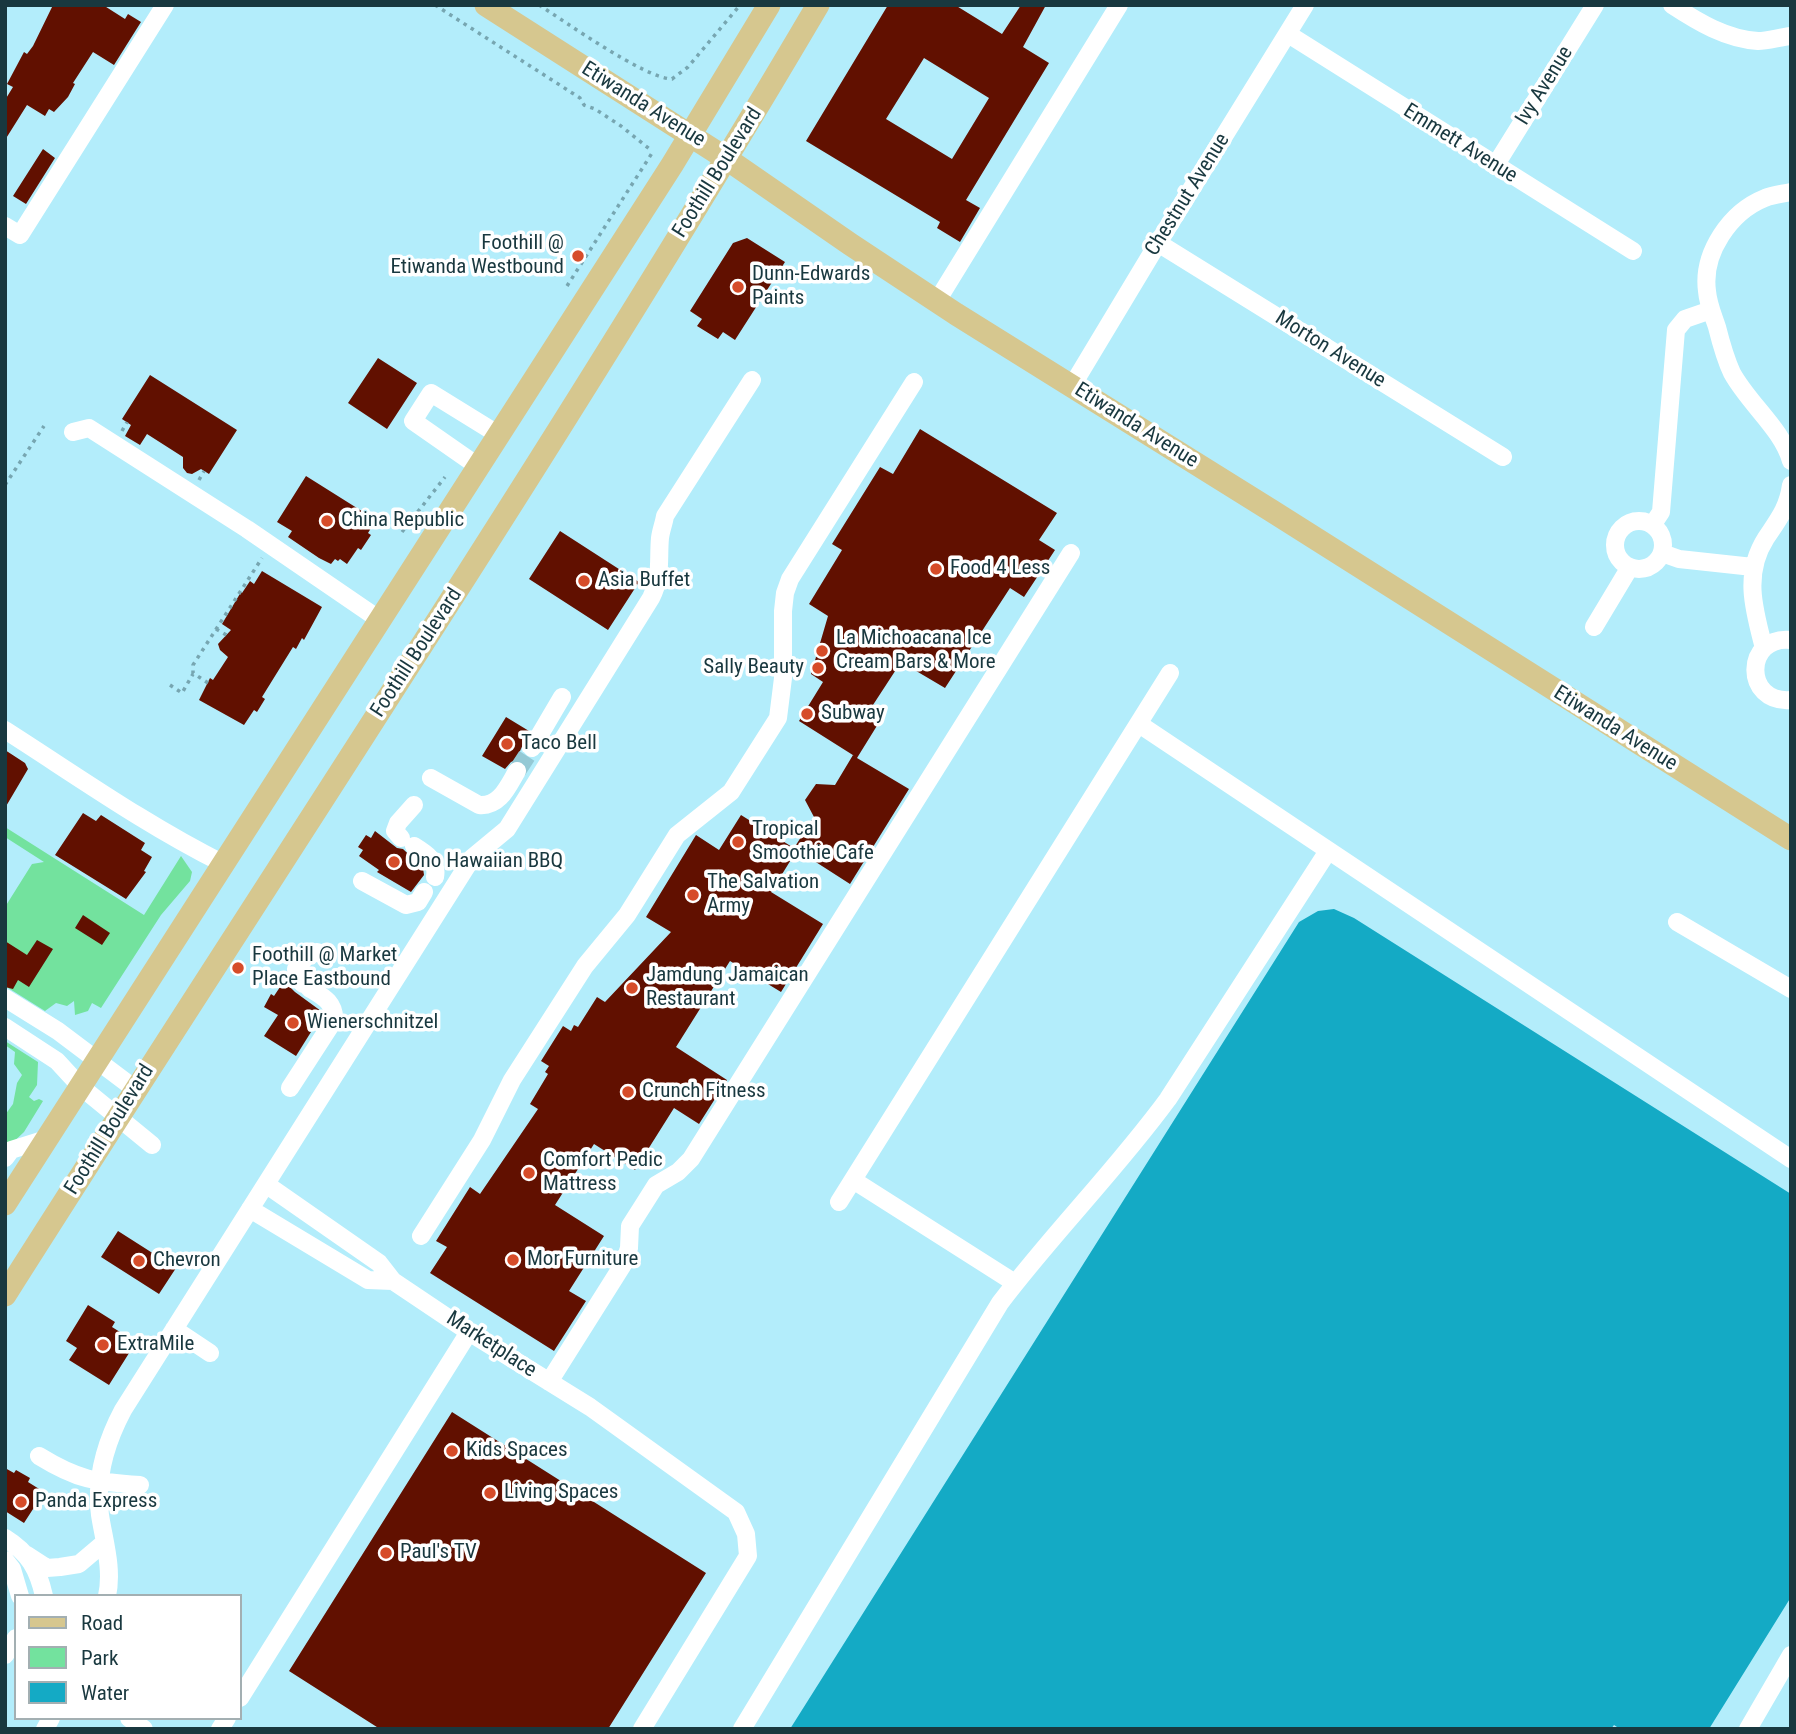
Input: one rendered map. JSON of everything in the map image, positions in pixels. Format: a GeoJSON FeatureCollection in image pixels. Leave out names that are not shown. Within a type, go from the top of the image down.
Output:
{"type":"FeatureCollection","features":[{"type":"Feature","properties":{"kind":"main road","name":"Etiwanda Avenue"},"geometry":{"type":"LineString","coordinates":[[486,5],[727,159],[937,301],[1791,839]]}},
{"type":"Feature","properties":{"kind":"main road","name":"Foothill Boulevard"},"geometry":{"type":"LineString","coordinates":[[5,1203],[480,467],[691,136],[769,5]]}},
{"type":"Feature","properties":{"kind":"main road","name":"Foothill Boulevard"},"geometry":{"type":"LineString","coordinates":[[5,1295],[474,564],[727,159],[818,5]]}},
{"type":"Feature","properties":{"kind":"street"},"geometry":{"type":"LineString","coordinates":[[5,226],[20,235],[165,5]]}},
{"type":"Feature","properties":{"kind":"street"},"geometry":{"type":"LineString","coordinates":[[937,301],[1119,5]]}},
{"type":"Feature","properties":{"kind":"street","name":"Chestnut Avenue"},"geometry":{"type":"LineString","coordinates":[[1072,386],[1305,5]]}},
{"type":"Feature","properties":{"kind":"street","name":"Ivy Avenue"},"geometry":{"type":"LineString","coordinates":[[1495,166],[1595,5]]}},
{"type":"Feature","properties":{"kind":"street"},"geometry":{"type":"LineString","coordinates":[[1672,5],[1700,23],[1731,36],[1760,41],[1791,36]]}},
{"type":"Feature","properties":{"kind":"street","name":"Emmett Avenue"},"geometry":{"type":"LineString","coordinates":[[1288,34],[1633,251]]}},
{"type":"Feature","properties":{"kind":"street"},"geometry":{"type":"LineString","coordinates":[[1791,192],[1765,198],[1743,210],[1725,229],[1713,249],[1706,274],[1706,291],[1711,310],[1732,372],[1756,409],[1785,443],[1791,461]]}},
{"type":"Feature","properties":{"kind":"street","name":"Morton Avenue"},"geometry":{"type":"LineString","coordinates":[[1158,243],[1503,457]]}},
{"type":"Feature","properties":{"kind":"street"},"geometry":{"type":"LineString","coordinates":[[1653,524],[1661,512],[1676,330],[1685,319],[1711,310]]}},
{"type":"Feature","properties":{"kind":"street"},"geometry":{"type":"LineString","coordinates":[[107,1594],[108,1553],[99,1511],[101,1464],[110,1436],[123,1410],[472,858],[507,829],[651,598],[660,574],[660,537],[665,516],[752,380]]}},
{"type":"Feature","properties":{"kind":"street"},"geometry":{"type":"LineString","coordinates":[[421,1236],[482,1140],[512,1080],[585,966],[627,915],[677,835],[731,792],[778,718],[783,678],[783,611],[790,579],[914,382]]}},
{"type":"Feature","properties":{"kind":"street"},"geometry":{"type":"LineString","coordinates":[[480,467],[413,421],[431,393],[499,435]]}},
{"type":"Feature","properties":{"kind":"street"},"geometry":{"type":"LineString","coordinates":[[73,432],[89,428],[380,620]]}},
{"type":"Feature","properties":{"kind":"street"},"geometry":{"type":"LineString","coordinates":[[1764,648],[1753,605],[1753,567],[1759,551],[1784,512],[1791,485]]}},
{"type":"Feature","properties":{"kind":"street"},"geometry":{"type":"LineString","coordinates":[[1637,520],[1653,524],[1662,537],[1662,553],[1659,560],[1646,568],[1630,567],[1623,563],[1615,549],[1618,533],[1623,527],[1637,520]]}},
{"type":"Feature","properties":{"kind":"street"},"geometry":{"type":"LineString","coordinates":[[549,1382],[624,1263],[629,1248],[630,1226],[656,1185],[678,1172],[691,1159],[1071,553]]}},
{"type":"Feature","properties":{"kind":"street"},"geometry":{"type":"LineString","coordinates":[[1662,553],[1679,559],[1753,567]]}},
{"type":"Feature","properties":{"kind":"street"},"geometry":{"type":"LineString","coordinates":[[1594,627],[1630,567]]}},
{"type":"Feature","properties":{"kind":"street"},"geometry":{"type":"LineString","coordinates":[[1791,640],[1773,642],[1764,648],[1755,664],[1757,682],[1768,695],[1775,699],[1791,700]]}},
{"type":"Feature","properties":{"kind":"street"},"geometry":{"type":"LineString","coordinates":[[839,1202],[1170,674]]}},
{"type":"Feature","properties":{"kind":"street"},"geometry":{"type":"LineString","coordinates":[[532,748],[562,697]]}},
{"type":"Feature","properties":{"kind":"street"},"geometry":{"type":"LineString","coordinates":[[1139,724],[1791,1159]]}},
{"type":"Feature","properties":{"kind":"street"},"geometry":{"type":"LineString","coordinates":[[5,730],[192,848],[222,863]]}},
{"type":"Feature","properties":{"kind":"street"},"geometry":{"type":"LineString","coordinates":[[431,778],[485,806],[499,799],[517,771]]}},
{"type":"Feature","properties":{"kind":"street"},"geometry":{"type":"LineString","coordinates":[[414,805],[403,816],[395,831],[433,861],[437,868],[435,877]]}},
{"type":"Feature","properties":{"kind":"street"},"geometry":{"type":"LineString","coordinates":[[742,1729],[980,1334],[1015,1283],[1096,1191],[1168,1099],[1328,851]]}},
{"type":"Feature","properties":{"kind":"street"},"geometry":{"type":"LineString","coordinates":[[362,881],[406,905],[418,902],[424,892]]}},
{"type":"Feature","properties":{"kind":"street"},"geometry":{"type":"LineString","coordinates":[[1677,922],[1791,989]]}},
{"type":"Feature","properties":{"kind":"street"},"geometry":{"type":"LineString","coordinates":[[290,1088],[334,1020],[335,1011],[332,1005],[297,978],[296,969],[306,957],[317,952]]}},
{"type":"Feature","properties":{"kind":"street"},"geometry":{"type":"LineString","coordinates":[[5,998],[58,1031],[135,1089]]}},
{"type":"Feature","properties":{"kind":"street"},"geometry":{"type":"LineString","coordinates":[[5,1027],[57,1061],[80,1086],[152,1145]]}},
{"type":"Feature","properties":{"kind":"street"},"geometry":{"type":"LineString","coordinates":[[5,1158],[11,1150],[46,1139]]}},
{"type":"Feature","properties":{"kind":"street"},"geometry":{"type":"LineString","coordinates":[[853,1180],[1015,1283]]}},
{"type":"Feature","properties":{"kind":"street","name":"Marketplace"},"geometry":{"type":"LineString","coordinates":[[267,1185],[379,1263],[393,1281],[590,1407],[736,1512],[746,1534],[748,1556],[642,1729]]}},
{"type":"Feature","properties":{"kind":"street","name":"Marketplace"},"geometry":{"type":"LineString","coordinates":[[250,1209],[368,1280],[393,1281]]}},
{"type":"Feature","properties":{"kind":"street"},"geometry":{"type":"LineString","coordinates":[[174,1329],[210,1353]]}},
{"type":"Feature","properties":{"kind":"street"},"geometry":{"type":"LineString","coordinates":[[242,1695],[470,1332]]}},
{"type":"Feature","properties":{"kind":"street"},"geometry":{"type":"LineString","coordinates":[[39,1456],[67,1473],[101,1483],[140,1485]]}},
{"type":"Feature","properties":{"kind":"street"},"geometry":{"type":"LineString","coordinates":[[5,1538],[47,1569],[79,1564],[105,1542]]}},
{"type":"Feature","properties":{"kind":"street"},"geometry":{"type":"LineString","coordinates":[[27,1555],[36,1566],[43,1594]]}},
{"type":"Feature","properties":{"kind":"street"},"geometry":{"type":"LineString","coordinates":[[5,1560],[12,1569],[19,1594]]}},
{"type":"Feature","properties":{"kind":"street"},"geometry":{"type":"LineString","coordinates":[[1748,1729],[1791,1655]]}},
{"type":"Feature","properties":{"kind":"path"},"geometry":{"type":"LineString","coordinates":[[435,5],[580,98],[584,105],[621,125],[654,150],[567,286]]}},
{"type":"Feature","properties":{"kind":"path"},"geometry":{"type":"LineString","coordinates":[[539,5],[614,53],[666,81],[680,78],[740,5]]}},
{"type":"Feature","properties":{"kind":"path"},"geometry":{"type":"LineString","coordinates":[[5,485],[44,426]]}},
{"type":"Feature","properties":{"kind":"path"},"geometry":{"type":"LineString","coordinates":[[5,469],[13,474]]}},
{"type":"Feature","properties":{"kind":"path"},"geometry":{"type":"LineString","coordinates":[[402,532],[446,477]]}},
{"type":"Feature","properties":{"kind":"path"},"geometry":{"type":"LineString","coordinates":[[170,685],[182,692],[193,673],[193,665],[263,556]]}},
{"type":"Feature","properties":{"kind":"path"},"geometry":{"type":"LineString","coordinates":[[216,629],[228,636]]}},
{"type":"Feature","properties":{"kind":"path"},"geometry":{"type":"LineString","coordinates":[[193,673],[208,683]]}},
{"type":"Feature","properties":{"kind":"green space"},"geometry":{"type":"Polygon","coordinates":[[[5,827],[144,915],[181,856],[192,872],[190,881],[161,915],[101,1008],[92,1003],[88,1011],[75,1015],[74,1001],[67,1006],[56,1003],[45,1011],[5,986],[5,907],[32,864],[44,862],[5,837],[5,827]]]}},
{"type":"Feature","properties":{"kind":"green space"},"geometry":{"type":"Polygon","coordinates":[[[5,1041],[38,1062],[37,1085],[29,1097],[34,1101],[43,1101],[24,1132],[5,1150],[5,1115],[13,1104],[17,1083],[22,1075],[14,1064],[15,1052],[5,1045],[5,1041]]]}},
{"type":"Feature","properties":{"kind":"water"},"geometry":{"type":"Polygon","coordinates":[[[1334,909],[1354,918],[1791,1194],[1791,1597],[1709,1729],[1620,1729],[1614,1725],[1611,1729],[790,1729],[1299,922],[1318,911],[1334,909]]]}},
{"type":"Feature","properties":{"kind":"building"},"geometry":{"type":"Polygon","coordinates":[[[53,5],[103,5],[125,19],[128,14],[141,22],[114,65],[93,52],[73,83],[75,84],[68,97],[54,112],[49,109],[45,116],[27,105],[5,140],[5,100],[13,87],[7,84],[24,52],[27,54],[33,46],[53,5]]]}},
{"type":"Feature","properties":{"kind":"building"},"geometry":{"type":"Polygon","coordinates":[[[888,5],[955,5],[1002,34],[1021,5],[1046,5],[1023,47],[1049,63],[966,200],[980,208],[960,242],[937,228],[940,222],[806,141],[888,5]],[[924,58],[886,119],[952,159],[989,98],[924,58]]]}},
{"type":"Feature","properties":{"kind":"building"},"geometry":{"type":"Polygon","coordinates":[[[43,149],[55,158],[26,204],[13,196],[43,149]]]}},
{"type":"Feature","properties":{"kind":"building","name":"Dunn-Edwards Paints"},"geometry":{"type":"Polygon","coordinates":[[[747,238],[785,262],[735,340],[723,332],[718,339],[697,326],[702,319],[690,311],[733,243],[747,238]]]}},
{"type":"Feature","properties":{"kind":"building"},"geometry":{"type":"Polygon","coordinates":[[[378,358],[417,383],[387,429],[348,403],[378,358]]]}},
{"type":"Feature","properties":{"kind":"building"},"geometry":{"type":"Polygon","coordinates":[[[150,375],[237,430],[209,474],[201,469],[192,474],[187,473],[183,468],[183,457],[147,434],[140,445],[125,436],[131,425],[122,419],[150,375]]]}},
{"type":"Feature","properties":{"kind":"building","name":"Food 4 Less"},"geometry":{"type":"Polygon","coordinates":[[[920,429],[1057,513],[1039,540],[1055,550],[1024,597],[1010,588],[945,688],[901,662],[871,708],[883,716],[857,758],[909,789],[850,884],[794,848],[814,817],[805,800],[816,784],[835,785],[853,755],[799,721],[823,682],[811,674],[828,616],[809,604],[842,550],[832,544],[880,467],[893,474],[920,429]]]}},
{"type":"Feature","properties":{"kind":"building","name":"China Republic"},"geometry":{"type":"Polygon","coordinates":[[[306,476],[376,520],[368,533],[371,535],[347,564],[340,559],[335,559],[331,564],[319,558],[288,537],[292,531],[277,522],[306,476]]]}},
{"type":"Feature","properties":{"kind":"building","name":"Asia Buffet"},"geometry":{"type":"Polygon","coordinates":[[[560,531],[639,582],[608,630],[529,579],[560,531]]]}},
{"type":"Feature","properties":{"kind":"building"},"geometry":{"type":"Polygon","coordinates":[[[262,571],[322,607],[304,640],[302,638],[296,649],[293,647],[262,697],[265,699],[257,712],[254,710],[244,725],[199,700],[210,678],[213,680],[228,657],[218,644],[231,630],[222,624],[241,592],[250,581],[254,584],[262,571]]]}},
{"type":"Feature","properties":{"kind":"building","name":"Taco Bell"},"geometry":{"type":"Polygon","coordinates":[[[506,717],[529,731],[516,760],[505,769],[482,756],[506,717]]]}},
{"type":"Feature","properties":{"kind":"building"},"geometry":{"type":"Polygon","coordinates":[[[5,750],[25,763],[28,769],[5,808],[5,750]]]}},
{"type":"Feature","properties":{"kind":"building"},"geometry":{"type":"Polygon","coordinates":[[[83,813],[96,821],[101,815],[145,843],[141,850],[152,857],[144,871],[146,872],[126,899],[55,855],[83,813]]]}},
{"type":"Feature","properties":{"kind":"building"},"geometry":{"type":"Polygon","coordinates":[[[741,815],[797,850],[771,892],[823,924],[781,992],[730,961],[676,1047],[727,1080],[699,1124],[674,1108],[635,1170],[594,1144],[555,1205],[604,1236],[569,1291],[586,1301],[554,1351],[430,1273],[447,1247],[436,1241],[470,1187],[480,1194],[538,1109],[530,1104],[548,1074],[545,1072],[549,1066],[541,1061],[563,1026],[571,1031],[574,1025],[578,1027],[597,997],[605,1002],[671,932],[646,917],[696,835],[719,850],[741,815]]]}},
{"type":"Feature","properties":{"kind":"building","name":"Ono Hawaiian BBQ"},"geometry":{"type":"Polygon","coordinates":[[[375,831],[397,848],[403,849],[423,868],[424,875],[411,892],[377,872],[379,870],[359,856],[363,850],[358,847],[366,835],[371,838],[375,831]]]}},
{"type":"Feature","properties":{"kind":"building"},"geometry":{"type":"Polygon","coordinates":[[[83,915],[110,933],[102,945],[75,928],[83,915]]]}},
{"type":"Feature","properties":{"kind":"building"},"geometry":{"type":"Polygon","coordinates":[[[37,940],[53,949],[29,987],[18,980],[13,989],[5,987],[5,941],[27,955],[37,940]]]}},
{"type":"Feature","properties":{"kind":"building","name":"Wienerschnitzel"},"geometry":{"type":"Polygon","coordinates":[[[284,981],[321,1011],[296,1056],[264,1036],[278,1015],[264,1007],[271,994],[274,996],[284,981]]]}},
{"type":"Feature","properties":{"kind":"building"},"geometry":{"type":"Polygon","coordinates":[[[118,1231],[176,1268],[159,1294],[101,1257],[118,1231]]]}},
{"type":"Feature","properties":{"kind":"building","name":"ExtraMile"},"geometry":{"type":"Polygon","coordinates":[[[88,1305],[115,1322],[112,1327],[136,1342],[109,1385],[69,1360],[77,1348],[66,1341],[88,1305]]]}},
{"type":"Feature","properties":{"kind":"building","name":"Living Spaces"},"geometry":{"type":"Polygon","coordinates":[[[452,1412],[706,1573],[608,1729],[380,1729],[289,1671],[452,1412]]]}},
{"type":"Feature","properties":{"kind":"building","name":"Panda Express"},"geometry":{"type":"Polygon","coordinates":[[[5,1468],[14,1473],[16,1470],[30,1478],[28,1482],[44,1492],[24,1523],[5,1511],[5,1468]]]}},
{"type":"Feature","properties":{"kind":"tunnel"},"geometry":{"type":"LineString","coordinates":[[517,771],[532,748]]}},
{"type":"Feature","properties":{"kind":"place","name":"Foothill @ Etiwanda Westbound"},"geometry":{"type":"Point","coordinates":[578,256]}},
{"type":"Feature","properties":{"kind":"place","name":"Dunn-Edwards Paints"},"geometry":{"type":"Point","coordinates":[738,287]}},
{"type":"Feature","properties":{"kind":"place","name":"China Republic"},"geometry":{"type":"Point","coordinates":[327,521]}},
{"type":"Feature","properties":{"kind":"place","name":"Food 4 Less"},"geometry":{"type":"Point","coordinates":[936,569]}},
{"type":"Feature","properties":{"kind":"place","name":"Asia Buffet"},"geometry":{"type":"Point","coordinates":[584,581]}},
{"type":"Feature","properties":{"kind":"place","name":"La Michoacana Ice Cream Bars & More"},"geometry":{"type":"Point","coordinates":[822,651]}},
{"type":"Feature","properties":{"kind":"place","name":"Sally Beauty"},"geometry":{"type":"Point","coordinates":[818,668]}},
{"type":"Feature","properties":{"kind":"place","name":"Subway"},"geometry":{"type":"Point","coordinates":[807,714]}},
{"type":"Feature","properties":{"kind":"place","name":"Taco Bell"},"geometry":{"type":"Point","coordinates":[507,744]}},
{"type":"Feature","properties":{"kind":"place","name":"Tropical Smoothie Cafe"},"geometry":{"type":"Point","coordinates":[738,842]}},
{"type":"Feature","properties":{"kind":"place","name":"Ono Hawaiian BBQ"},"geometry":{"type":"Point","coordinates":[394,862]}},
{"type":"Feature","properties":{"kind":"place","name":"The Salvation Army"},"geometry":{"type":"Point","coordinates":[693,895]}},
{"type":"Feature","properties":{"kind":"place","name":"Foothill @ Market Place Eastbound"},"geometry":{"type":"Point","coordinates":[238,968]}},
{"type":"Feature","properties":{"kind":"place","name":"Jamdung Jamaican Restaurant"},"geometry":{"type":"Point","coordinates":[632,988]}},
{"type":"Feature","properties":{"kind":"place","name":"Wienerschnitzel"},"geometry":{"type":"Point","coordinates":[293,1023]}},
{"type":"Feature","properties":{"kind":"place","name":"Crunch Fitness"},"geometry":{"type":"Point","coordinates":[628,1092]}},
{"type":"Feature","properties":{"kind":"place","name":"Comfort Pedic Mattress"},"geometry":{"type":"Point","coordinates":[529,1173]}},
{"type":"Feature","properties":{"kind":"place","name":"Mor Furniture"},"geometry":{"type":"Point","coordinates":[513,1260]}},
{"type":"Feature","properties":{"kind":"place","name":"Chevron"},"geometry":{"type":"Point","coordinates":[139,1261]}},
{"type":"Feature","properties":{"kind":"place","name":"ExtraMile"},"geometry":{"type":"Point","coordinates":[103,1345]}},
{"type":"Feature","properties":{"kind":"place","name":"Kids Spaces"},"geometry":{"type":"Point","coordinates":[452,1451]}},
{"type":"Feature","properties":{"kind":"place","name":"Living Spaces"},"geometry":{"type":"Point","coordinates":[490,1493]}},
{"type":"Feature","properties":{"kind":"place","name":"Panda Express"},"geometry":{"type":"Point","coordinates":[21,1502]}},
{"type":"Feature","properties":{"kind":"place","name":"Paul's TV"},"geometry":{"type":"Point","coordinates":[386,1553]}}]}
